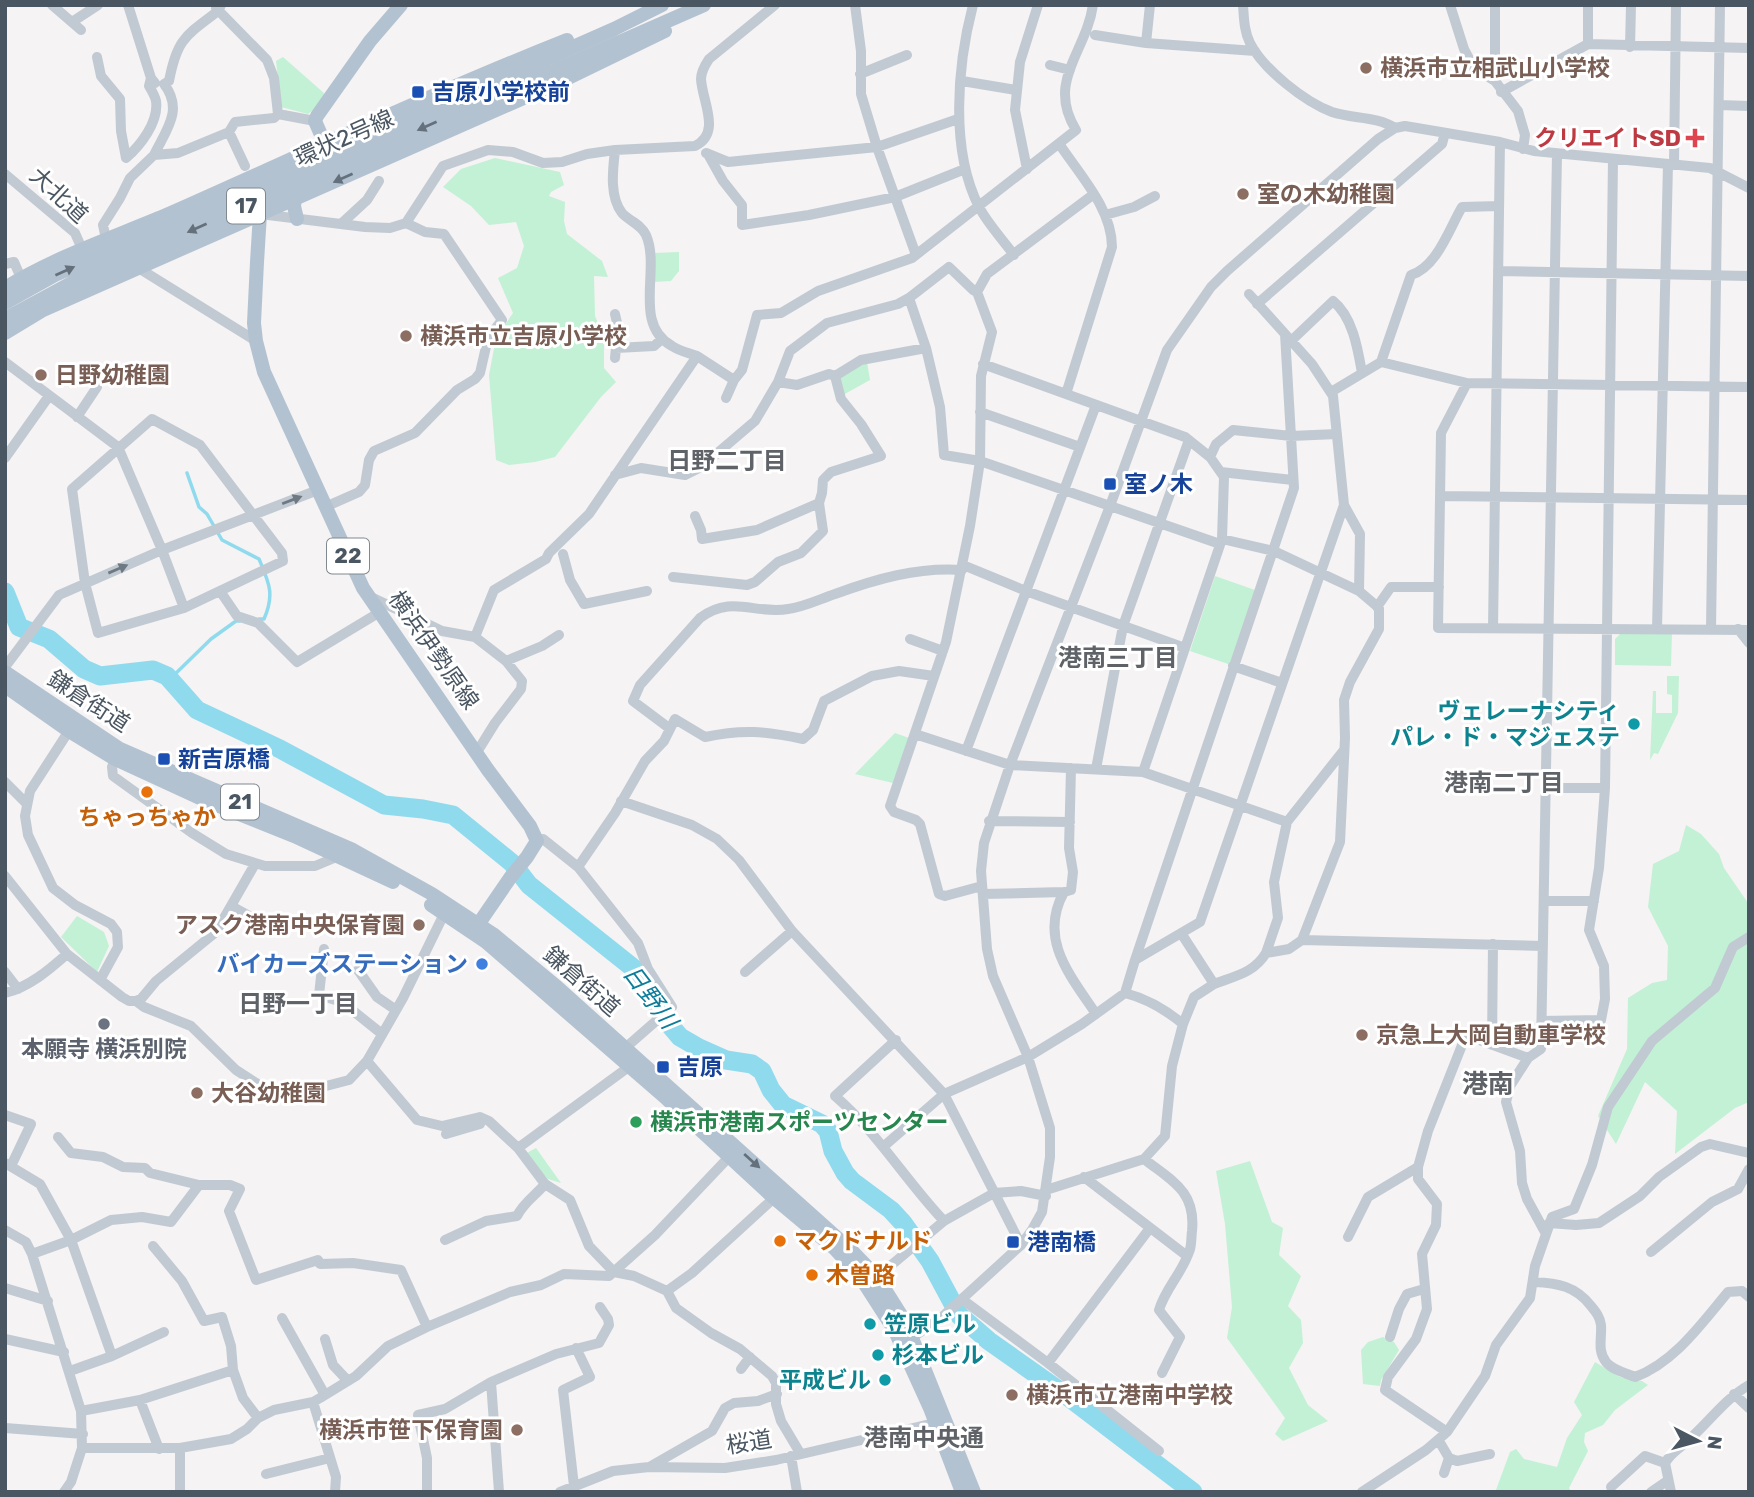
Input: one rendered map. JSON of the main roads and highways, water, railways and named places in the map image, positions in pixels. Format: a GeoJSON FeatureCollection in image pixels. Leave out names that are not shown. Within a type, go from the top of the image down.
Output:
{"type":"FeatureCollection","features":[{"type":"Feature","properties":{"kind":"main road"},"geometry":{"type":"LineString","coordinates":[[325,144],[315,121],[370,41],[401,5]]}},
{"type":"Feature","properties":{"kind":"main road","name":"環状2号線"},"geometry":{"type":"LineString","coordinates":[[5,319],[73,282],[487,92],[662,5]]}},
{"type":"Feature","properties":{"kind":"main road"},"geometry":{"type":"LineString","coordinates":[[5,333],[43,310],[562,81],[676,26],[698,9]]}},
{"type":"Feature","properties":{"kind":"main road","name":"環状2号線"},"geometry":{"type":"LineString","coordinates":[[5,303],[57,274],[487,92],[698,9]]}},
{"type":"Feature","properties":{"kind":"main road"},"geometry":{"type":"LineString","coordinates":[[5,288],[82,249],[276,166],[442,90],[610,23],[631,19]]}},
{"type":"Feature","properties":{"kind":"main road","name":"横浜伊勢原線"},"geometry":{"type":"LineString","coordinates":[[276,166],[260,214],[258,246],[254,323],[264,372],[325,507],[370,597],[530,826],[537,841],[476,929]]}},
{"type":"Feature","properties":{"kind":"main road"},"geometry":{"type":"LineString","coordinates":[[295,199],[297,219]]}},
{"type":"Feature","properties":{"kind":"main road"},"geometry":{"type":"LineString","coordinates":[[236,225],[251,233],[258,246]]}},
{"type":"Feature","properties":{"kind":"main road","name":"鎌倉街道"},"geometry":{"type":"LineString","coordinates":[[5,670],[72,726]]}},
{"type":"Feature","properties":{"kind":"main road","name":"鎌倉街道"},"geometry":{"type":"LineString","coordinates":[[5,686],[117,754],[388,879],[444,914],[476,929],[774,1198],[835,1249],[859,1275],[907,1342],[974,1492]]}},
{"type":"Feature","properties":{"kind":"main road","name":"鎌倉街道"},"geometry":{"type":"LineString","coordinates":[[117,754],[353,850],[432,894],[557,987],[833,1234],[877,1277],[906,1323],[907,1342]]}},
{"type":"Feature","properties":{"kind":"main road","name":"鎌倉街道"},"geometry":{"type":"LineString","coordinates":[[940,1421],[962,1492]]}},
{"type":"Feature","properties":{"kind":"waterway"},"geometry":{"type":"LineString","coordinates":[[187,473],[199,507],[207,514],[222,540],[259,559],[270,595],[264,619],[259,619]]}},
{"type":"Feature","properties":{"kind":"waterway","name":"日野川"},"geometry":{"type":"LineString","coordinates":[[5,592],[19,627],[49,639],[84,669],[100,676],[153,670],[167,676],[197,710],[280,749],[384,805],[453,815],[512,863],[529,885],[637,971],[663,1017],[680,1037],[726,1060],[752,1064],[762,1071],[771,1090],[783,1105],[822,1124],[828,1131],[833,1151],[845,1173],[903,1223],[930,1261],[959,1315],[989,1341],[1067,1396],[1193,1492]]}},
{"type":"Feature","properties":{"kind":"waterway"},"geometry":{"type":"LineString","coordinates":[[170,679],[211,639],[236,621],[240,621]]}},
{"type":"Feature","properties":{"kind":"place","name":"横浜市立相武山小学校"},"geometry":{"type":"Point","coordinates":[1366,68]}},
{"type":"Feature","properties":{"kind":"place","name":"吉原小学校前"},"geometry":{"type":"Point","coordinates":[418,92]}},
{"type":"Feature","properties":{"kind":"place","name":"クリエイトSD"},"geometry":{"type":"Point","coordinates":[1695,138]}},
{"type":"Feature","properties":{"kind":"place","name":"室の木幼稚園"},"geometry":{"type":"Point","coordinates":[1243,194]}},
{"type":"Feature","properties":{"kind":"place","name":"横浜市立吉原小学校"},"geometry":{"type":"Point","coordinates":[406,336]}},
{"type":"Feature","properties":{"kind":"place","name":"日野幼稚園"},"geometry":{"type":"Point","coordinates":[41,375]}},
{"type":"Feature","properties":{"kind":"place","name":"室ノ木"},"geometry":{"type":"Point","coordinates":[1110,484]}},
{"type":"Feature","properties":{"kind":"place","name":"ヴェレーナシティ パレ・ド・マジェステ"},"geometry":{"type":"Point","coordinates":[1634,724]}},
{"type":"Feature","properties":{"kind":"place","name":"新吉原橋"},"geometry":{"type":"Point","coordinates":[164,759]}},
{"type":"Feature","properties":{"kind":"place","name":"ちゃっちゃか"},"geometry":{"type":"Point","coordinates":[147,792]}},
{"type":"Feature","properties":{"kind":"place","name":"アスク港南中央保育園"},"geometry":{"type":"Point","coordinates":[419,925]}},
{"type":"Feature","properties":{"kind":"place","name":"バイカーズステーション"},"geometry":{"type":"Point","coordinates":[482,964]}},
{"type":"Feature","properties":{"kind":"place","name":"本願寺 横浜別院"},"geometry":{"type":"Point","coordinates":[104,1024]}},
{"type":"Feature","properties":{"kind":"place","name":"京急上大岡自動車学校"},"geometry":{"type":"Point","coordinates":[1362,1035]}},
{"type":"Feature","properties":{"kind":"place","name":"吉原"},"geometry":{"type":"Point","coordinates":[663,1067]}},
{"type":"Feature","properties":{"kind":"place","name":"大谷幼稚園"},"geometry":{"type":"Point","coordinates":[197,1093]}},
{"type":"Feature","properties":{"kind":"place","name":"横浜市港南スポーツセンター"},"geometry":{"type":"Point","coordinates":[636,1122]}},
{"type":"Feature","properties":{"kind":"place","name":"マクドナルド"},"geometry":{"type":"Point","coordinates":[780,1241]}},
{"type":"Feature","properties":{"kind":"place","name":"港南橋"},"geometry":{"type":"Point","coordinates":[1013,1242]}},
{"type":"Feature","properties":{"kind":"place","name":"木曽路"},"geometry":{"type":"Point","coordinates":[812,1275]}},
{"type":"Feature","properties":{"kind":"place","name":"笠原ビル"},"geometry":{"type":"Point","coordinates":[870,1324]}},
{"type":"Feature","properties":{"kind":"place","name":"杉本ビル"},"geometry":{"type":"Point","coordinates":[878,1355]}},
{"type":"Feature","properties":{"kind":"place","name":"平成ビル"},"geometry":{"type":"Point","coordinates":[885,1380]}},
{"type":"Feature","properties":{"kind":"place","name":"横浜市立港南中学校"},"geometry":{"type":"Point","coordinates":[1012,1395]}},
{"type":"Feature","properties":{"kind":"place","name":"横浜市笹下保育園"},"geometry":{"type":"Point","coordinates":[517,1430]}},
{"type":"Feature","properties":{"kind":"district","name":"日野二丁目"},"geometry":{"type":"Point","coordinates":[727,461]}},
{"type":"Feature","properties":{"kind":"district","name":"港南三丁目"},"geometry":{"type":"Point","coordinates":[1118,658]}},
{"type":"Feature","properties":{"kind":"district","name":"港南二丁目"},"geometry":{"type":"Point","coordinates":[1504,783]}},
{"type":"Feature","properties":{"kind":"district","name":"日野一丁目"},"geometry":{"type":"Point","coordinates":[298,1004]}},
{"type":"Feature","properties":{"kind":"district","name":"港南"},"geometry":{"type":"Point","coordinates":[1488,1084]}},
{"type":"Feature","properties":{"kind":"district","name":"港南中央通"},"geometry":{"type":"Point","coordinates":[924,1438]}}]}
